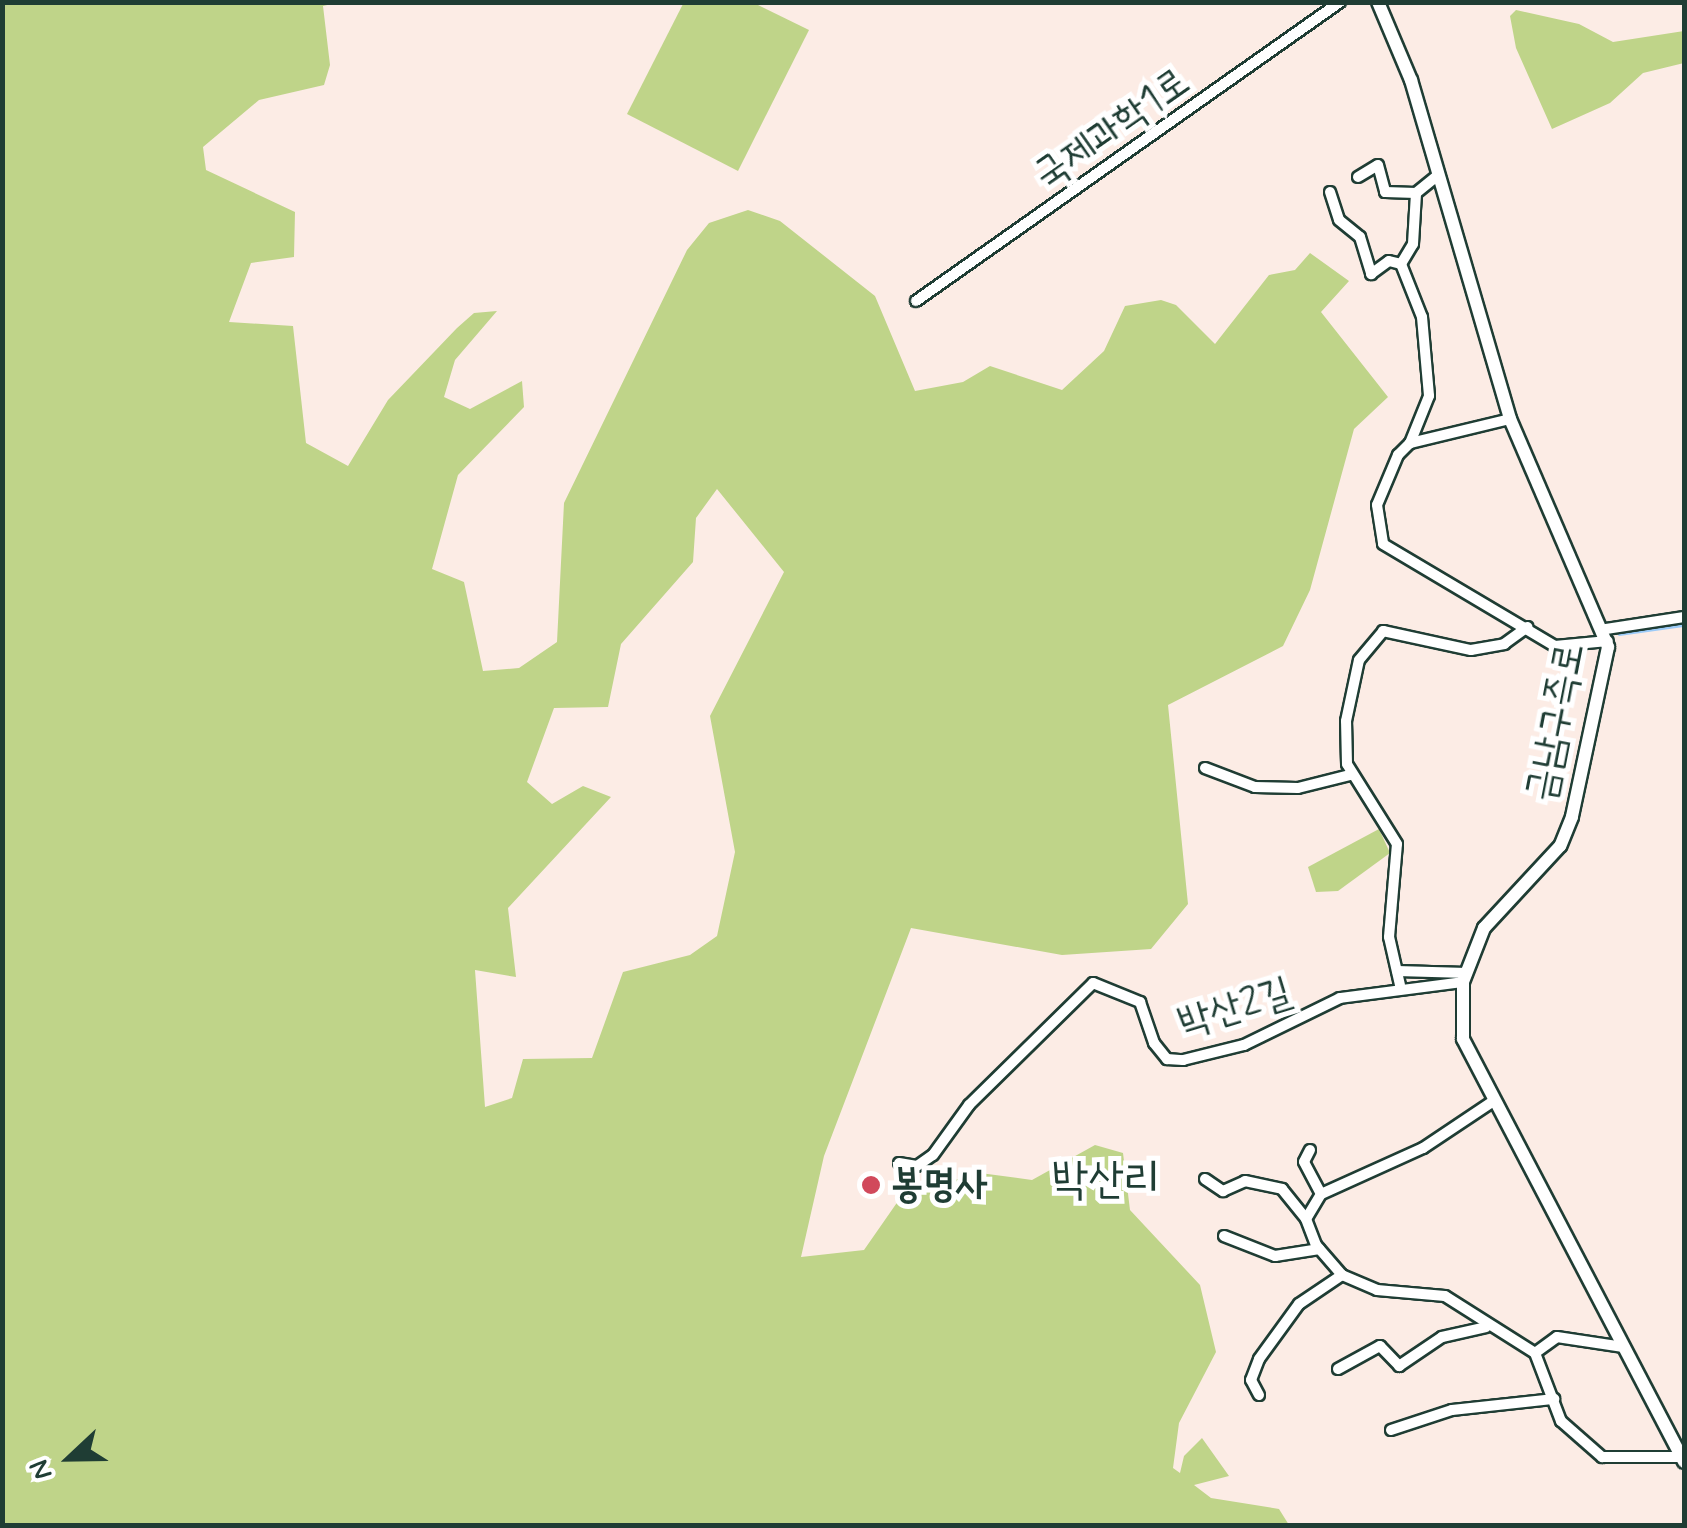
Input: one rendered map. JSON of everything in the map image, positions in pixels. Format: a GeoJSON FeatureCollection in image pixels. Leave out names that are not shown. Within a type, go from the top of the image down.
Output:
{"type":"FeatureCollection","features":[{"type":"Feature","properties":{"kind":"main road","name":"금남구즉로"},"geometry":{"type":"LineString","coordinates":[[1378,2],[1411,80],[1510,419],[1607,635],[1572,817],[1560,846],[1500,904],[1465,977],[1463,1039],[1492,1102],[1683,1459]]}},
{"type":"Feature","properties":{"kind":"street","name":"국제과학1로"},"geometry":{"type":"LineString","coordinates":[[916,302],[1340,2]]}},
{"type":"Feature","properties":{"kind":"street"},"geometry":{"type":"LineString","coordinates":[[1358,178],[1378,165],[1385,192],[1416,193],[1437,176]]}},
{"type":"Feature","properties":{"kind":"street"},"geometry":{"type":"LineString","coordinates":[[1330,192],[1339,220],[1360,237],[1371,274],[1389,261],[1401,264]]}},
{"type":"Feature","properties":{"kind":"street"},"geometry":{"type":"LineString","coordinates":[[1401,264],[1412,244],[1416,193]]}},
{"type":"Feature","properties":{"kind":"street"},"geometry":{"type":"LineString","coordinates":[[1401,264],[1422,317],[1429,396],[1410,443],[1377,505],[1383,544],[1556,646],[1684,618]]}},
{"type":"Feature","properties":{"kind":"street"},"geometry":{"type":"LineString","coordinates":[[1410,443],[1510,419]]}},
{"type":"Feature","properties":{"kind":"street"},"geometry":{"type":"LineString","coordinates":[[1400,985],[1389,937],[1397,844],[1350,774],[1346,721],[1370,640],[1393,629],[1471,650],[1504,644],[1527,627]]}},
{"type":"Feature","properties":{"kind":"street"},"geometry":{"type":"LineString","coordinates":[[1205,768],[1255,787],[1298,788],[1350,774]]}},
{"type":"Feature","properties":{"kind":"street"},"geometry":{"type":"LineString","coordinates":[[1396,971],[1465,977]]}},
{"type":"Feature","properties":{"kind":"street","name":"박산2길"},"geometry":{"type":"LineString","coordinates":[[899,1163],[917,1166],[934,1154],[969,1105],[1092,983],[1140,1002],[1154,1042],[1167,1058],[1183,1060],[1244,1045],[1340,998],[1465,977]]}},
{"type":"Feature","properties":{"kind":"street"},"geometry":{"type":"LineString","coordinates":[[1306,1220],[1321,1194],[1423,1148],[1492,1102]]}},
{"type":"Feature","properties":{"kind":"street"},"geometry":{"type":"LineString","coordinates":[[1310,1150],[1304,1162],[1321,1194]]}},
{"type":"Feature","properties":{"kind":"street"},"geometry":{"type":"LineString","coordinates":[[1205,1179],[1223,1191],[1245,1181],[1282,1188],[1306,1220],[1319,1249],[1342,1275],[1378,1290],[1445,1296],[1486,1327],[1535,1353],[1575,1440],[1602,1457],[1683,1459]]}},
{"type":"Feature","properties":{"kind":"street"},"geometry":{"type":"LineString","coordinates":[[1224,1236],[1275,1256],[1319,1249]]}},
{"type":"Feature","properties":{"kind":"street"},"geometry":{"type":"LineString","coordinates":[[1260,1395],[1251,1380],[1259,1359],[1299,1304],[1342,1275]]}},
{"type":"Feature","properties":{"kind":"street"},"geometry":{"type":"LineString","coordinates":[[1338,1369],[1380,1346],[1398,1366],[1442,1338],[1486,1327]]}},
{"type":"Feature","properties":{"kind":"street"},"geometry":{"type":"LineString","coordinates":[[1535,1353],[1557,1336],[1623,1347]]}},
{"type":"Feature","properties":{"kind":"street"},"geometry":{"type":"LineString","coordinates":[[1391,1430],[1452,1410],[1554,1399]]}},
{"type":"Feature","properties":{"kind":"green space"},"geometry":{"type":"Polygon","coordinates":[[[3,2],[336,3],[323,6],[330,65],[324,85],[259,100],[203,147],[206,170],[295,212],[294,257],[251,263],[229,322],[293,326],[306,443],[348,466],[388,400],[457,328],[474,313],[497,311],[455,360],[444,397],[470,409],[522,381],[524,407],[458,475],[432,569],[464,582],[483,671],[519,668],[557,642],[564,503],[687,250],[709,223],[748,210],[780,221],[875,296],[915,391],[963,382],[990,366],[1062,390],[1104,351],[1125,306],[1161,300],[1176,305],[1215,344],[1269,275],[1295,270],[1310,253],[1349,281],[1321,312],[1388,397],[1354,429],[1310,590],[1283,646],[1168,705],[1188,904],[1151,949],[1062,955],[911,928],[824,1156],[801,1257],[864,1250],[903,1194],[980,1173],[1032,1180],[1095,1145],[1123,1153],[1130,1210],[1200,1285],[1216,1352],[1179,1423],[1173,1468],[1180,1473],[1184,1456],[1202,1438],[1229,1476],[1194,1485],[1211,1498],[1279,1509],[1289,1525],[3,1525],[3,2]],[[717,489],[696,518],[693,562],[621,644],[608,707],[554,708],[527,782],[552,804],[583,786],[611,797],[508,908],[516,977],[475,970],[485,1107],[512,1098],[523,1059],[592,1058],[623,972],[690,955],[717,936],[735,852],[710,716],[784,572],[717,489]]]}},
{"type":"Feature","properties":{"kind":"green space"},"geometry":{"type":"Polygon","coordinates":[[[684,2],[754,3],[809,30],[738,171],[627,114],[684,2]]]}},
{"type":"Feature","properties":{"kind":"green space"},"geometry":{"type":"Polygon","coordinates":[[[1516,10],[1579,24],[1613,42],[1684,31],[1684,63],[1643,73],[1610,103],[1552,129],[1516,48],[1510,16],[1516,10]]]}},
{"type":"Feature","properties":{"kind":"green space"},"geometry":{"type":"Polygon","coordinates":[[[1379,829],[1390,853],[1338,891],[1316,892],[1308,867],[1379,829]]]}},
{"type":"Feature","properties":{"kind":"waterway"},"geometry":{"type":"LineString","coordinates":[[1619,634],[1684,625]]}},
{"type":"Feature","properties":{"kind":"place","name":"봉명사"},"geometry":{"type":"Point","coordinates":[871,1185]}},
{"type":"Feature","properties":{"kind":"district","name":"박산리"},"geometry":{"type":"Point","coordinates":[1106,1181]}}]}
